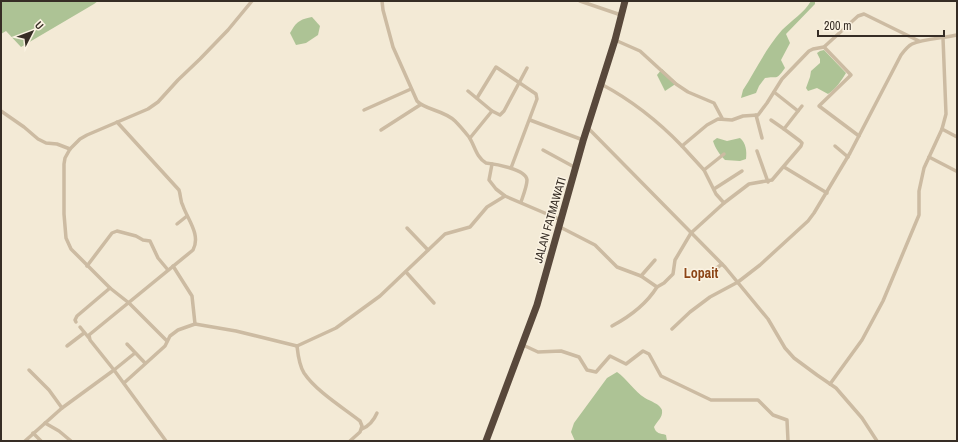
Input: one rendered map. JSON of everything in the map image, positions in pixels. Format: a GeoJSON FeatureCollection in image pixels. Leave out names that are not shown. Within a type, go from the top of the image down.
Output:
{"type":"FeatureCollection","features":[{"type":"Feature","properties":{"kind":"highway","name":"JALAN FATMAWATI"},"geometry":{"type":"LineString","coordinates":[[486,441],[537,305],[584,141],[615,40],[624,1]]}},
{"type":"Feature","properties":{"kind":"street"},"geometry":{"type":"LineString","coordinates":[[167,341],[129,303],[110,288],[87,266],[71,249],[66,238],[64,214],[64,158],[70,149],[80,139],[148,109],[158,102],[228,30],[252,1]]}},
{"type":"Feature","properties":{"kind":"street"},"geometry":{"type":"LineString","coordinates":[[382,1],[393,47],[417,101],[420,105],[444,113],[454,120],[470,138],[480,158],[486,163],[511,168],[524,175],[527,181],[521,202]]}},
{"type":"Feature","properties":{"kind":"street"},"geometry":{"type":"LineString","coordinates":[[580,1],[621,15]]}},
{"type":"Feature","properties":{"kind":"street"},"geometry":{"type":"LineString","coordinates":[[682,146],[707,125],[718,119],[722,118],[732,120],[743,116],[756,115],[767,102],[782,79],[809,51],[824,47],[858,16],[864,14],[919,41]]}},
{"type":"Feature","properties":{"kind":"street"},"geometry":{"type":"LineString","coordinates":[[672,329],[690,312],[705,301],[738,282],[802,228],[814,214],[848,157],[901,55],[911,44],[919,41],[957,35]]}},
{"type":"Feature","properties":{"kind":"street"},"geometry":{"type":"LineString","coordinates":[[830,384],[862,340],[883,301],[919,216],[919,191],[924,168],[942,129],[946,114],[943,38]]}},
{"type":"Feature","properties":{"kind":"street"},"geometry":{"type":"LineString","coordinates":[[615,40],[640,52],[676,84],[688,92],[710,100],[716,106],[722,118]]}},
{"type":"Feature","properties":{"kind":"street"},"geometry":{"type":"LineString","coordinates":[[824,47],[851,75],[819,106],[859,136]]}},
{"type":"Feature","properties":{"kind":"street"},"geometry":{"type":"LineString","coordinates":[[477,98],[496,67],[536,94],[537,99],[530,120],[511,168]]}},
{"type":"Feature","properties":{"kind":"street"},"geometry":{"type":"LineString","coordinates":[[468,91],[492,111],[500,115],[503,113],[527,68]]}},
{"type":"Feature","properties":{"kind":"street"},"geometry":{"type":"LineString","coordinates":[[601,84],[617,92],[665,128],[704,170],[724,204]]}},
{"type":"Feature","properties":{"kind":"street"},"geometry":{"type":"LineString","coordinates":[[364,110],[411,89]]}},
{"type":"Feature","properties":{"kind":"street"},"geometry":{"type":"LineString","coordinates":[[774,92],[798,111]]}},
{"type":"Feature","properties":{"kind":"street"},"geometry":{"type":"LineString","coordinates":[[381,130],[420,105]]}},
{"type":"Feature","properties":{"kind":"street"},"geometry":{"type":"LineString","coordinates":[[784,129],[802,106]]}},
{"type":"Feature","properties":{"kind":"street"},"geometry":{"type":"LineString","coordinates":[[1,111],[38,139],[46,143],[57,144],[70,149]]}},
{"type":"Feature","properties":{"kind":"street"},"geometry":{"type":"LineString","coordinates":[[470,138],[492,111]]}},
{"type":"Feature","properties":{"kind":"street"},"geometry":{"type":"LineString","coordinates":[[756,115],[762,138]]}},
{"type":"Feature","properties":{"kind":"street"},"geometry":{"type":"LineString","coordinates":[[530,120],[584,141]]}},
{"type":"Feature","properties":{"kind":"street"},"geometry":{"type":"LineString","coordinates":[[612,326],[623,320],[650,297],[657,287],[664,283],[673,274],[676,258],[691,233],[749,184],[768,182],[772,180],[802,146],[802,143],[771,120]]}},
{"type":"Feature","properties":{"kind":"street"},"geometry":{"type":"LineString","coordinates":[[89,338],[90,334],[95,329],[129,303],[194,248],[194,227],[181,202],[179,190],[117,122]]}},
{"type":"Feature","properties":{"kind":"street"},"geometry":{"type":"LineString","coordinates":[[588,128],[722,264],[768,319],[785,348],[811,371],[836,388],[848,401],[877,441]]}},
{"type":"Feature","properties":{"kind":"street"},"geometry":{"type":"LineString","coordinates":[[942,129],[957,137]]}},
{"type":"Feature","properties":{"kind":"street"},"geometry":{"type":"LineString","coordinates":[[835,146],[848,157]]}},
{"type":"Feature","properties":{"kind":"street"},"geometry":{"type":"LineString","coordinates":[[543,150],[577,169]]}},
{"type":"Feature","properties":{"kind":"street"},"geometry":{"type":"LineString","coordinates":[[757,151],[768,182]]}},
{"type":"Feature","properties":{"kind":"street"},"geometry":{"type":"LineString","coordinates":[[704,170],[724,154]]}},
{"type":"Feature","properties":{"kind":"street"},"geometry":{"type":"LineString","coordinates":[[929,157],[956,171]]}},
{"type":"Feature","properties":{"kind":"street"},"geometry":{"type":"LineString","coordinates":[[492,164],[488,177],[489,180],[496,189],[505,196],[521,202],[561,223],[595,245],[617,267],[641,276],[657,287]]}},
{"type":"Feature","properties":{"kind":"street"},"geometry":{"type":"LineString","coordinates":[[784,167],[827,193]]}},
{"type":"Feature","properties":{"kind":"street"},"geometry":{"type":"LineString","coordinates":[[714,189],[742,171]]}},
{"type":"Feature","properties":{"kind":"street"},"geometry":{"type":"LineString","coordinates":[[124,383],[166,346],[167,341],[178,330],[195,324],[236,331],[297,346],[336,328],[380,296],[445,234],[470,227],[487,207],[505,196]]}},
{"type":"Feature","properties":{"kind":"street"},"geometry":{"type":"LineString","coordinates":[[177,224],[188,216]]}},
{"type":"Feature","properties":{"kind":"street"},"geometry":{"type":"LineString","coordinates":[[407,228],[428,250]]}},
{"type":"Feature","properties":{"kind":"street"},"geometry":{"type":"LineString","coordinates":[[87,266],[112,233],[117,231],[150,241],[158,258],[168,270]]}},
{"type":"Feature","properties":{"kind":"street"},"geometry":{"type":"LineString","coordinates":[[641,276],[656,260]]}},
{"type":"Feature","properties":{"kind":"street"},"geometry":{"type":"LineString","coordinates":[[705,277],[722,264]]}},
{"type":"Feature","properties":{"kind":"street"},"geometry":{"type":"LineString","coordinates":[[173,266],[192,298],[195,324]]}},
{"type":"Feature","properties":{"kind":"street"},"geometry":{"type":"LineString","coordinates":[[406,272],[434,303]]}},
{"type":"Feature","properties":{"kind":"street"},"geometry":{"type":"LineString","coordinates":[[76,322],[75,320],[77,316],[110,288]]}},
{"type":"Feature","properties":{"kind":"street"},"geometry":{"type":"LineString","coordinates":[[80,327],[124,383],[166,441]]}},
{"type":"Feature","properties":{"kind":"street"},"geometry":{"type":"LineString","coordinates":[[67,346],[84,333]]}},
{"type":"Feature","properties":{"kind":"street"},"geometry":{"type":"LineString","coordinates":[[127,344],[145,363]]}},
{"type":"Feature","properties":{"kind":"street"},"geometry":{"type":"LineString","coordinates":[[523,345],[538,352],[561,351],[578,356],[587,370],[596,372],[610,356],[626,364],[642,351],[649,354],[661,376],[711,400],[758,400],[773,415],[787,420],[788,441]]}},
{"type":"Feature","properties":{"kind":"street"},"geometry":{"type":"LineString","coordinates":[[297,346],[300,365],[304,373],[330,398],[360,421],[362,429]]}},
{"type":"Feature","properties":{"kind":"street"},"geometry":{"type":"LineString","coordinates":[[25,441],[62,408],[114,370],[134,353]]}},
{"type":"Feature","properties":{"kind":"street"},"geometry":{"type":"LineString","coordinates":[[29,370],[49,390],[62,408]]}},
{"type":"Feature","properties":{"kind":"street"},"geometry":{"type":"LineString","coordinates":[[350,441],[374,420],[377,413]]}},
{"type":"Feature","properties":{"kind":"street"},"geometry":{"type":"LineString","coordinates":[[44,423],[59,431],[71,441]]}},
{"type":"Feature","properties":{"kind":"street"},"geometry":{"type":"LineString","coordinates":[[33,433],[41,441]]}},
{"type":"Feature","properties":{"kind":"green space"},"geometry":{"type":"Polygon","coordinates":[[[1,1],[98,1],[21,47],[6,31],[1,34],[1,1]]]}},
{"type":"Feature","properties":{"kind":"green space"},"geometry":{"type":"Polygon","coordinates":[[[811,1],[815,1],[815,4],[786,34],[790,43],[781,60],[785,68],[778,77],[765,78],[756,93],[741,98],[743,90],[771,44],[782,30],[801,13],[811,1]]]}},
{"type":"Feature","properties":{"kind":"green space"},"geometry":{"type":"Polygon","coordinates":[[[312,17],[320,26],[318,35],[306,43],[296,45],[290,33],[299,22],[312,17]]]}},
{"type":"Feature","properties":{"kind":"green space"},"geometry":{"type":"Polygon","coordinates":[[[824,50],[846,73],[836,87],[828,94],[817,88],[808,91],[806,88],[811,71],[820,63],[817,53],[824,50]]]}},
{"type":"Feature","properties":{"kind":"green space"},"geometry":{"type":"Polygon","coordinates":[[[662,69],[677,83],[665,91],[657,75],[662,69]]]}},
{"type":"Feature","properties":{"kind":"green space"},"geometry":{"type":"Polygon","coordinates":[[[717,138],[727,141],[740,138],[746,147],[746,159],[740,161],[725,160],[714,144],[713,141],[717,138]]]}},
{"type":"Feature","properties":{"kind":"green space"},"geometry":{"type":"Polygon","coordinates":[[[617,372],[641,395],[661,408],[662,415],[654,427],[657,432],[666,435],[667,441],[575,441],[571,432],[574,423],[607,378],[617,372]]]}},
{"type":"Feature","properties":{"kind":"district","name":"Lopait"},"geometry":{"type":"Point","coordinates":[701,273]}}]}
